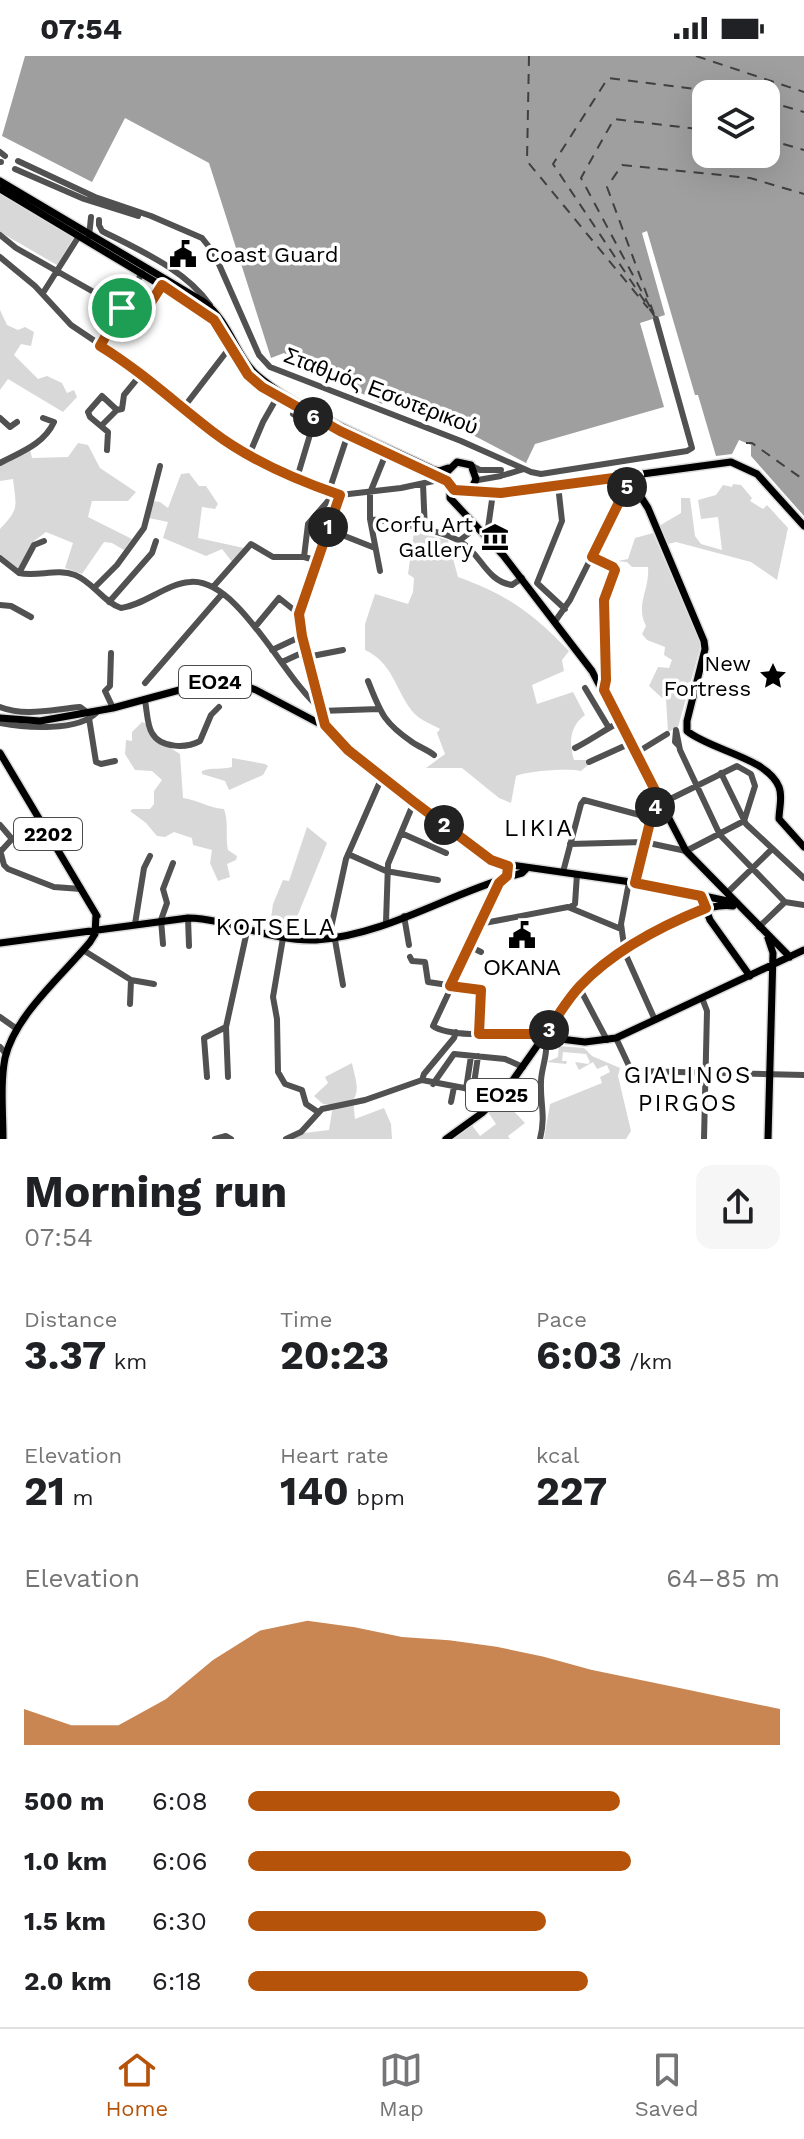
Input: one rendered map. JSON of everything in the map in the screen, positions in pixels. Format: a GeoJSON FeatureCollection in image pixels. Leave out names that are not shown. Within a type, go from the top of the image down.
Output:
{"type":"FeatureCollection","features":[{"type":"Feature","properties":{"kind":"main road"},"geometry":{"type":"LineString","coordinates":[[0,181],[71,224],[85,237],[138,262],[212,308],[248,375],[312,416],[445,480],[454,490],[491,493],[718,463],[736,464],[758,475],[804,526]]}},
{"type":"Feature","properties":{"kind":"main road"},"geometry":{"type":"LineString","coordinates":[[0,189],[85,237],[211,317],[235,349]]}},
{"type":"Feature","properties":{"kind":"main road"},"geometry":{"type":"LineString","coordinates":[[388,451],[436,470],[448,468],[459,461],[472,466],[481,488],[491,493]]}},
{"type":"Feature","properties":{"kind":"main road"},"geometry":{"type":"LineString","coordinates":[[445,480],[448,468]]}},
{"type":"Feature","properties":{"kind":"main road"},"geometry":{"type":"LineString","coordinates":[[630,486],[636,475]]}},
{"type":"Feature","properties":{"kind":"main road"},"geometry":{"type":"LineString","coordinates":[[623,476],[648,508],[704,641],[705,652],[687,731],[770,774],[781,792],[779,819],[804,847]]}},
{"type":"Feature","properties":{"kind":"main road"},"geometry":{"type":"LineString","coordinates":[[466,491],[473,486],[477,477]]}},
{"type":"Feature","properties":{"kind":"main road"},"geometry":{"type":"LineString","coordinates":[[454,490],[450,498],[556,620],[604,690],[686,851],[790,957]]}},
{"type":"Feature","properties":{"kind":"main road","name":"ΕΟ24"},"geometry":{"type":"LineString","coordinates":[[0,718],[40,721],[92,714],[209,682],[230,682],[256,690],[326,727],[348,750],[491,860],[526,869],[632,882],[739,906]]}},
{"type":"Feature","properties":{"kind":"main road","name":"2202"},"geometry":{"type":"LineString","coordinates":[[0,753],[96,915],[107,928]]}},
{"type":"Feature","properties":{"kind":"main road"},"geometry":{"type":"LineString","coordinates":[[504,878],[508,866]]}},
{"type":"Feature","properties":{"kind":"main road"},"geometry":{"type":"LineString","coordinates":[[0,943],[188,918],[283,938],[309,940],[386,922],[526,869]]}},
{"type":"Feature","properties":{"kind":"main road"},"geometry":{"type":"LineString","coordinates":[[701,896],[712,923],[753,974],[765,977],[771,985]]}},
{"type":"Feature","properties":{"kind":"main road"},"geometry":{"type":"LineString","coordinates":[[712,923],[717,906],[739,906]]}},
{"type":"Feature","properties":{"kind":"main road","name":"ΕΟ25"},"geometry":{"type":"LineString","coordinates":[[446,1139],[501,1095],[524,1068],[579,987],[625,950],[657,930],[717,906]]}},
{"type":"Feature","properties":{"kind":"main road"},"geometry":{"type":"LineString","coordinates":[[3,1139],[3,1050],[83,950],[95,930],[96,915]]}},
{"type":"Feature","properties":{"kind":"main road"},"geometry":{"type":"LineString","coordinates":[[760,928],[773,948],[768,1139]]}},
{"type":"Feature","properties":{"kind":"main road"},"geometry":{"type":"LineString","coordinates":[[544,1037],[580,1042],[611,1039],[804,950]]}},
{"type":"Feature","properties":{"kind":"street"},"geometry":{"type":"LineString","coordinates":[[18,161],[112,209],[160,221]]}},
{"type":"Feature","properties":{"kind":"street"},"geometry":{"type":"LineString","coordinates":[[15,169],[84,199],[160,221]]}},
{"type":"Feature","properties":{"kind":"street"},"geometry":{"type":"LineString","coordinates":[[84,199],[92,215],[85,237]]}},
{"type":"Feature","properties":{"kind":"street"},"geometry":{"type":"LineString","coordinates":[[71,224],[83,223],[101,204]]}},
{"type":"Feature","properties":{"kind":"street"},"geometry":{"type":"LineString","coordinates":[[101,204],[102,231],[185,280],[212,308]]}},
{"type":"Feature","properties":{"kind":"street"},"geometry":{"type":"LineString","coordinates":[[43,293],[85,237],[112,209]]}},
{"type":"Feature","properties":{"kind":"street","name":"Σταθμός Εσωτερικού"},"geometry":{"type":"LineString","coordinates":[[160,221],[197,235],[210,248],[259,355],[270,367],[461,441],[524,469]]}},
{"type":"Feature","properties":{"kind":"street"},"geometry":{"type":"LineString","coordinates":[[0,235],[16,248],[122,308]]}},
{"type":"Feature","properties":{"kind":"street"},"geometry":{"type":"LineString","coordinates":[[0,257],[43,293],[62,317],[142,373],[213,432],[249,455],[334,493],[370,493],[445,480]]}},
{"type":"Feature","properties":{"kind":"street"},"geometry":{"type":"LineString","coordinates":[[100,346],[142,273],[138,262]]}},
{"type":"Feature","properties":{"kind":"street"},"geometry":{"type":"LineString","coordinates":[[129,296],[148,307],[162,285]]}},
{"type":"Feature","properties":{"kind":"street"},"geometry":{"type":"LineString","coordinates":[[477,477],[524,469],[541,474],[691,449],[693,443],[656,319]]}},
{"type":"Feature","properties":{"kind":"street"},"geometry":{"type":"LineString","coordinates":[[184,407],[235,349]]}},
{"type":"Feature","properties":{"kind":"street"},"geometry":{"type":"LineString","coordinates":[[101,426],[122,409],[124,395],[142,373]]}},
{"type":"Feature","properties":{"kind":"street"},"geometry":{"type":"LineString","coordinates":[[249,455],[279,394]]}},
{"type":"Feature","properties":{"kind":"street"},"geometry":{"type":"LineString","coordinates":[[107,450],[108,432],[88,414],[99,398],[105,397],[117,410]]}},
{"type":"Feature","properties":{"kind":"street"},"geometry":{"type":"LineString","coordinates":[[293,414],[312,416],[312,430],[297,478]]}},
{"type":"Feature","properties":{"kind":"street"},"geometry":{"type":"LineString","coordinates":[[0,418],[10,427],[17,422]]}},
{"type":"Feature","properties":{"kind":"street"},"geometry":{"type":"LineString","coordinates":[[0,463],[47,435],[54,422],[43,418]]}},
{"type":"Feature","properties":{"kind":"street"},"geometry":{"type":"LineString","coordinates":[[326,727],[306,654],[299,614],[327,529],[348,432]]}},
{"type":"Feature","properties":{"kind":"street"},"geometry":{"type":"LineString","coordinates":[[380,571],[370,519],[370,493],[388,451]]}},
{"type":"Feature","properties":{"kind":"street"},"geometry":{"type":"LineString","coordinates":[[94,588],[117,565],[144,528],[160,466]]}},
{"type":"Feature","properties":{"kind":"street"},"geometry":{"type":"LineString","coordinates":[[472,466],[502,473]]}},
{"type":"Feature","properties":{"kind":"street"},"geometry":{"type":"LineString","coordinates":[[423,484],[425,531]]}},
{"type":"Feature","properties":{"kind":"street"},"geometry":{"type":"LineString","coordinates":[[558,485],[562,521],[537,583],[565,609]]}},
{"type":"Feature","properties":{"kind":"street"},"geometry":{"type":"LineString","coordinates":[[556,620],[565,609],[630,486]]}},
{"type":"Feature","properties":{"kind":"street"},"geometry":{"type":"LineString","coordinates":[[304,557],[308,524],[334,493]]}},
{"type":"Feature","properties":{"kind":"street"},"geometry":{"type":"LineString","coordinates":[[488,528],[491,493]]}},
{"type":"Feature","properties":{"kind":"street"},"geometry":{"type":"LineString","coordinates":[[370,519],[459,541],[498,582],[512,585],[522,578]]}},
{"type":"Feature","properties":{"kind":"street"},"geometry":{"type":"LineString","coordinates":[[459,541],[477,527]]}},
{"type":"Feature","properties":{"kind":"street"},"geometry":{"type":"LineString","coordinates":[[327,529],[375,548]]}},
{"type":"Feature","properties":{"kind":"street"},"geometry":{"type":"LineString","coordinates":[[19,573],[34,545],[44,541]]}},
{"type":"Feature","properties":{"kind":"street"},"geometry":{"type":"LineString","coordinates":[[109,602],[152,553],[156,541]]}},
{"type":"Feature","properties":{"kind":"street"},"geometry":{"type":"LineString","coordinates":[[213,587],[251,544],[273,557],[315,560]]}},
{"type":"Feature","properties":{"kind":"street"},"geometry":{"type":"LineString","coordinates":[[592,557],[615,570],[604,600],[604,690]]}},
{"type":"Feature","properties":{"kind":"street"},"geometry":{"type":"LineString","coordinates":[[0,558],[19,573],[65,572],[81,578],[109,602],[124,608],[185,583],[200,582],[213,587],[255,627],[308,698],[320,709],[379,709]]}},
{"type":"Feature","properties":{"kind":"street"},"geometry":{"type":"LineString","coordinates":[[145,683],[222,594]]}},
{"type":"Feature","properties":{"kind":"street"},"geometry":{"type":"LineString","coordinates":[[255,627],[279,598],[299,614]]}},
{"type":"Feature","properties":{"kind":"street"},"geometry":{"type":"LineString","coordinates":[[0,605],[11,606],[31,617]]}},
{"type":"Feature","properties":{"kind":"street"},"geometry":{"type":"LineString","coordinates":[[272,650],[302,636]]}},
{"type":"Feature","properties":{"kind":"street"},"geometry":{"type":"LineString","coordinates":[[282,662],[306,654],[343,650]]}},
{"type":"Feature","properties":{"kind":"street"},"geometry":{"type":"LineString","coordinates":[[111,653],[110,686],[105,691],[113,708]]}},
{"type":"Feature","properties":{"kind":"street"},"geometry":{"type":"LineString","coordinates":[[368,681],[385,721],[434,755]]}},
{"type":"Feature","properties":{"kind":"street"},"geometry":{"type":"LineString","coordinates":[[585,688],[609,728]]}},
{"type":"Feature","properties":{"kind":"street"},"geometry":{"type":"LineString","coordinates":[[145,701],[152,734],[162,742],[180,745],[199,741],[211,715],[219,707]]}},
{"type":"Feature","properties":{"kind":"street"},"geometry":{"type":"LineString","coordinates":[[0,707],[32,712],[81,707],[92,714]]}},
{"type":"Feature","properties":{"kind":"street"},"geometry":{"type":"LineString","coordinates":[[311,719],[320,709]]}},
{"type":"Feature","properties":{"kind":"street"},"geometry":{"type":"LineString","coordinates":[[0,718],[39,727],[92,714]]}},
{"type":"Feature","properties":{"kind":"street"},"geometry":{"type":"LineString","coordinates":[[92,714],[96,762],[115,761]]}},
{"type":"Feature","properties":{"kind":"street"},"geometry":{"type":"LineString","coordinates":[[575,748],[620,722]]}},
{"type":"Feature","properties":{"kind":"street"},"geometry":{"type":"LineString","coordinates":[[636,753],[667,734]]}},
{"type":"Feature","properties":{"kind":"street"},"geometry":{"type":"LineString","coordinates":[[589,762],[631,743]]}},
{"type":"Feature","properties":{"kind":"street"},"geometry":{"type":"LineString","coordinates":[[679,746],[720,835],[785,902],[804,905]]}},
{"type":"Feature","properties":{"kind":"street"},"geometry":{"type":"LineString","coordinates":[[570,844],[644,842],[686,851],[744,821],[755,782],[751,774],[737,766],[661,802],[653,810],[651,818],[644,842],[632,882],[621,929],[625,950],[655,1020]]}},
{"type":"Feature","properties":{"kind":"street"},"geometry":{"type":"LineString","coordinates":[[721,773],[744,821],[804,878]]}},
{"type":"Feature","properties":{"kind":"street"},"geometry":{"type":"LineString","coordinates":[[343,985],[335,940],[329,937],[348,854],[382,777]]}},
{"type":"Feature","properties":{"kind":"street"},"geometry":{"type":"LineString","coordinates":[[563,872],[584,800],[651,818]]}},
{"type":"Feature","properties":{"kind":"street"},"geometry":{"type":"LineString","coordinates":[[386,922],[386,871],[414,802]]}},
{"type":"Feature","properties":{"kind":"street"},"geometry":{"type":"LineString","coordinates":[[0,825],[12,839],[0,850],[3,868],[54,887],[81,889]]}},
{"type":"Feature","properties":{"kind":"street"},"geometry":{"type":"LineString","coordinates":[[401,833],[446,853]]}},
{"type":"Feature","properties":{"kind":"street"},"geometry":{"type":"LineString","coordinates":[[727,893],[772,849]]}},
{"type":"Feature","properties":{"kind":"street"},"geometry":{"type":"LineString","coordinates":[[348,854],[386,871],[438,880]]}},
{"type":"Feature","properties":{"kind":"street"},"geometry":{"type":"LineString","coordinates":[[135,924],[144,868],[150,856]]}},
{"type":"Feature","properties":{"kind":"street"},"geometry":{"type":"LineString","coordinates":[[163,944],[161,920],[167,903],[163,889],[173,863]]}},
{"type":"Feature","properties":{"kind":"street"},"geometry":{"type":"LineString","coordinates":[[479,924],[570,907],[575,904],[577,874]]}},
{"type":"Feature","properties":{"kind":"street"},"geometry":{"type":"LineString","coordinates":[[504,878],[479,924],[433,1026],[456,1032],[544,1037],[546,1048],[541,1084],[545,1116],[540,1139]]}},
{"type":"Feature","properties":{"kind":"street"},"geometry":{"type":"LineString","coordinates":[[760,928],[785,902]]}},
{"type":"Feature","properties":{"kind":"street"},"geometry":{"type":"LineString","coordinates":[[570,907],[621,929]]}},
{"type":"Feature","properties":{"kind":"street"},"geometry":{"type":"LineString","coordinates":[[404,916],[409,945]]}},
{"type":"Feature","properties":{"kind":"street"},"geometry":{"type":"LineString","coordinates":[[188,918],[189,946]]}},
{"type":"Feature","properties":{"kind":"street"},"geometry":{"type":"LineString","coordinates":[[228,1077],[226,1027],[247,931]]}},
{"type":"Feature","properties":{"kind":"street"},"geometry":{"type":"LineString","coordinates":[[283,938],[273,997],[277,1019],[278,1074],[285,1084],[302,1090],[308,1123]]}},
{"type":"Feature","properties":{"kind":"street"},"geometry":{"type":"LineString","coordinates":[[469,946],[481,952]]}},
{"type":"Feature","properties":{"kind":"street"},"geometry":{"type":"LineString","coordinates":[[83,950],[131,980],[154,984]]}},
{"type":"Feature","properties":{"kind":"street"},"geometry":{"type":"LineString","coordinates":[[410,957],[412,961],[425,962],[427,981],[481,990],[479,1034]]}},
{"type":"Feature","properties":{"kind":"street"},"geometry":{"type":"LineString","coordinates":[[130,1004],[131,980]]}},
{"type":"Feature","properties":{"kind":"street"},"geometry":{"type":"LineString","coordinates":[[579,987],[633,1071],[804,1075]]}},
{"type":"Feature","properties":{"kind":"street"},"geometry":{"type":"LineString","coordinates":[[702,998],[707,1011],[704,1139]]}},
{"type":"Feature","properties":{"kind":"street"},"geometry":{"type":"LineString","coordinates":[[0,1017],[17,1029]]}},
{"type":"Feature","properties":{"kind":"street"},"geometry":{"type":"LineString","coordinates":[[207,1077],[204,1038],[226,1027]]}},
{"type":"Feature","properties":{"kind":"street"},"geometry":{"type":"LineString","coordinates":[[422,1080],[456,1032]]}},
{"type":"Feature","properties":{"kind":"street"},"geometry":{"type":"LineString","coordinates":[[433,1084],[454,1054],[509,1060],[524,1068]]}},
{"type":"Feature","properties":{"kind":"street"},"geometry":{"type":"LineString","coordinates":[[470,1090],[475,1056]]}},
{"type":"Feature","properties":{"kind":"street"},"geometry":{"type":"LineString","coordinates":[[286,1139],[299,1133],[318,1112],[422,1080],[501,1095]]}},
{"type":"Feature","properties":{"kind":"street"},"geometry":{"type":"LineString","coordinates":[[451,1102],[454,1087]]}},
{"type":"Feature","properties":{"kind":"street"},"geometry":{"type":"LineString","coordinates":[[306,1104],[318,1112]]}},
{"type":"Feature","properties":{"kind":"street"},"geometry":{"type":"LineString","coordinates":[[215,1139],[225,1136],[231,1139]]}},
{"type":"Feature","properties":{"kind":"shaded area"},"geometry":{"type":"Polygon","coordinates":[[[25,56],[804,56],[804,516],[751,456],[751,445],[739,440],[732,454],[716,456],[647,231],[642,233],[665,315],[640,323],[664,407],[535,444],[526,463],[389,391],[382,404],[284,353],[271,358],[209,163],[125,118],[92,182],[2,136],[25,56]]]}},
{"type":"Feature","properties":{"kind":"shaded area"},"geometry":{"type":"Polygon","coordinates":[[[0,194],[74,237],[57,265],[0,232],[0,194]]]}},
{"type":"Feature","properties":{"kind":"shaded area"},"geometry":{"type":"Polygon","coordinates":[[[0,310],[7,325],[18,330],[25,327],[34,332],[31,346],[21,344],[14,355],[38,379],[47,376],[62,383],[67,393],[74,390],[77,397],[63,412],[8,379],[0,390],[0,310]]]}},
{"type":"Feature","properties":{"kind":"shaded area"},"geometry":{"type":"Polygon","coordinates":[[[78,443],[88,445],[100,468],[136,492],[128,501],[92,501],[88,517],[132,539],[124,550],[104,542],[82,574],[65,568],[73,543],[46,532],[34,541],[18,569],[0,554],[0,529],[14,511],[15,502],[13,479],[0,481],[0,465],[30,449],[32,458],[68,457],[78,443]]]}},
{"type":"Feature","properties":{"kind":"shaded area"},"geometry":{"type":"Polygon","coordinates":[[[189,473],[199,486],[206,486],[218,504],[215,509],[202,507],[198,538],[244,548],[233,563],[222,549],[206,556],[163,538],[168,522],[149,518],[153,501],[168,508],[181,474],[189,473]]]}},
{"type":"Feature","properties":{"kind":"shaded area"},"geometry":{"type":"Polygon","coordinates":[[[733,484],[741,485],[752,498],[750,501],[763,509],[767,505],[788,528],[777,580],[751,562],[676,542],[668,544],[659,526],[681,513],[681,498],[690,498],[695,536],[701,544],[722,550],[718,517],[701,519],[698,500],[716,495],[723,485],[732,487],[733,484]]]}},
{"type":"Feature","properties":{"kind":"shaded area"},"geometry":{"type":"Polygon","coordinates":[[[414,532],[448,540],[458,577],[518,606],[569,651],[562,660],[564,671],[532,685],[537,704],[573,692],[585,715],[573,730],[571,741],[574,760],[587,760],[588,765],[581,771],[548,770],[516,776],[511,803],[499,798],[462,768],[426,768],[445,754],[437,733],[440,729],[415,714],[388,669],[365,650],[365,624],[375,594],[408,604],[413,592],[414,578],[408,574],[414,532]]]}},
{"type":"Feature","properties":{"kind":"shaded area"},"geometry":{"type":"Polygon","coordinates":[[[653,533],[701,645],[678,727],[668,732],[666,699],[649,686],[658,667],[669,668],[672,660],[664,655],[665,647],[647,640],[642,634],[646,626],[642,604],[648,567],[632,567],[627,562],[606,560],[597,555],[618,561],[628,559],[635,538],[653,533]]]}},
{"type":"Feature","properties":{"kind":"shaded area"},"geometry":{"type":"Polygon","coordinates":[[[142,722],[161,742],[180,754],[183,798],[224,809],[228,850],[237,856],[236,860],[227,864],[230,877],[218,881],[210,863],[212,850],[193,845],[192,838],[174,832],[165,837],[157,836],[130,811],[150,809],[154,804],[154,791],[162,780],[152,771],[135,770],[125,754],[126,740],[132,741],[132,732],[142,722]]]}},
{"type":"Feature","properties":{"kind":"shaded area"},"geometry":{"type":"Polygon","coordinates":[[[232,758],[268,766],[263,775],[229,790],[225,781],[202,774],[206,770],[232,767],[232,758]]]}},
{"type":"Feature","properties":{"kind":"shaded area"},"geometry":{"type":"Polygon","coordinates":[[[307,827],[327,843],[297,917],[295,937],[269,933],[273,904],[283,880],[289,881],[307,827]]]}},
{"type":"Feature","properties":{"kind":"shaded area"},"geometry":{"type":"Polygon","coordinates":[[[559,1046],[584,1048],[592,1056],[620,1068],[618,1076],[631,1131],[626,1139],[544,1139],[550,1104],[602,1083],[600,1077],[610,1072],[607,1065],[597,1069],[593,1062],[579,1070],[575,1062],[590,1062],[586,1054],[563,1052],[562,1061],[567,1061],[566,1064],[547,1062],[558,1057],[559,1046]]]}},
{"type":"Feature","properties":{"kind":"shaded area"},"geometry":{"type":"Polygon","coordinates":[[[352,1063],[357,1087],[353,1100],[355,1119],[384,1108],[391,1124],[392,1139],[289,1139],[304,1133],[329,1130],[333,1105],[323,1104],[314,1096],[328,1083],[325,1077],[352,1063]]]}},
{"type":"Feature","properties":{"kind":"shaded area"},"geometry":{"type":"Polygon","coordinates":[[[503,1100],[525,1123],[508,1136],[510,1139],[451,1139],[471,1124],[480,1136],[496,1124],[488,1112],[503,1100]]]}},
{"type":"Feature","properties":{"kind":"ferry route"},"geometry":{"type":"LineString","coordinates":[[529,56],[527,161],[648,308]]}},
{"type":"Feature","properties":{"kind":"ferry route"},"geometry":{"type":"LineString","coordinates":[[696,56],[804,92]]}},
{"type":"Feature","properties":{"kind":"ferry route"},"geometry":{"type":"LineString","coordinates":[[655,317],[553,164],[608,78],[692,89]]}},
{"type":"Feature","properties":{"kind":"ferry route"},"geometry":{"type":"LineString","coordinates":[[780,105],[804,112]]}},
{"type":"Feature","properties":{"kind":"ferry route"},"geometry":{"type":"LineString","coordinates":[[650,307],[581,178],[614,119],[692,128]]}},
{"type":"Feature","properties":{"kind":"ferry route"},"geometry":{"type":"LineString","coordinates":[[780,143],[804,150]]}},
{"type":"Feature","properties":{"kind":"ferry route"},"geometry":{"type":"LineString","coordinates":[[654,314],[607,187],[622,165],[750,178],[804,194]]}},
{"type":"Feature","properties":{"kind":"ferry route"},"geometry":{"type":"LineString","coordinates":[[746,443],[752,443],[804,480]]}},
{"type":"Feature","properties":{"kind":"place","name":"Coast Guard"},"geometry":{"type":"Point","coordinates":[183,254]}},
{"type":"Feature","properties":{"kind":"place","name":"Corfu Art Gallery"},"geometry":{"type":"Point","coordinates":[495,537]}},
{"type":"Feature","properties":{"kind":"place","name":"New Fortress"},"geometry":{"type":"Point","coordinates":[773,676]}},
{"type":"Feature","properties":{"kind":"place","name":"ΟΚΑΝΑ"},"geometry":{"type":"Point","coordinates":[522,935]}},
{"type":"Feature","properties":{"kind":"district","name":"LIKIA"},"geometry":{"type":"Point","coordinates":[539,828]}},
{"type":"Feature","properties":{"kind":"district","name":"KOTSELA"},"geometry":{"type":"Point","coordinates":[276,927]}},
{"type":"Feature","properties":{"kind":"district","name":"GIALINOS PIRGOS"},"geometry":{"type":"Point","coordinates":[688,1089]}},
{"type":"Feature","properties":{"kind":"route"},"geometry":{"type":"LineString","coordinates":[[162,285],[214,320],[248,375],[262,387],[340,431],[447,481],[454,490],[501,493],[636,475],[635,485],[627,486],[592,557],[615,570],[604,600],[604,690],[661,802],[653,810],[635,883],[701,896],[706,908],[645,936],[599,970],[577,990],[544,1037],[533,1034],[479,1034],[481,990],[450,986],[499,883],[507,876],[508,866],[491,860],[414,802],[348,750],[324,723],[299,614],[315,560],[340,495],[243,453],[135,368],[100,346],[122,308],[129,296],[150,306],[162,285]]}}]}
